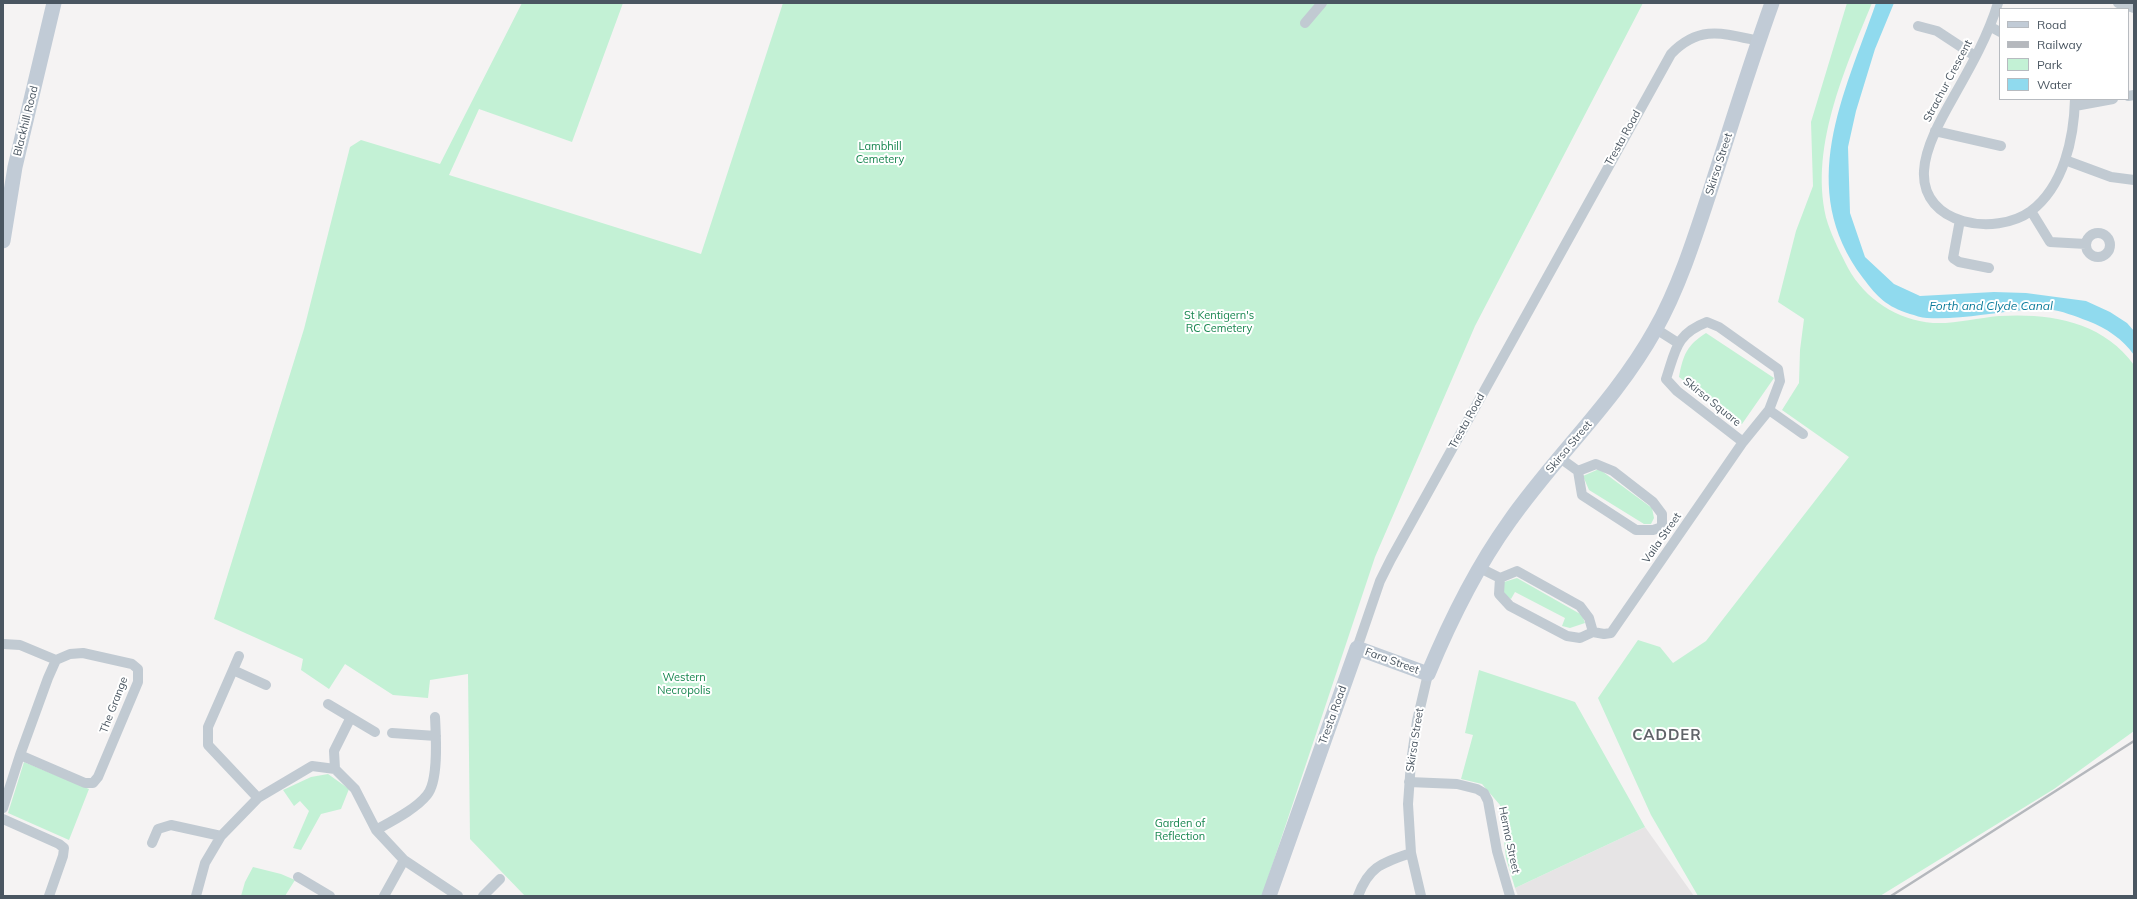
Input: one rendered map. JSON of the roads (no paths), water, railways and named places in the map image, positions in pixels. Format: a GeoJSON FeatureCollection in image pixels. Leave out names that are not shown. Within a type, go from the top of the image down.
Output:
{"type":"FeatureCollection","features":[{"type":"Feature","properties":{"kind":"street","name":"Blackhill Road"},"geometry":{"type":"LineString","coordinates":[[3,241],[15,167],[54,3]]}},
{"type":"Feature","properties":{"kind":"street"},"geometry":{"type":"LineString","coordinates":[[1305,23],[1322,3]]}},
{"type":"Feature","properties":{"kind":"street","name":"Skirsa Street"},"geometry":{"type":"LineString","coordinates":[[1421,896],[1410,853],[1408,804],[1409,782],[1417,721],[1428,674],[1440,646],[1480,568],[1509,522],[1560,458],[1607,403],[1630,372],[1656,329],[1698,227],[1772,3]]}},
{"type":"Feature","properties":{"kind":"street","name":"Strachur Crescent"},"geometry":{"type":"LineString","coordinates":[[1998,3],[1995,30],[1975,56],[1935,131],[1924,171],[1927,195],[1933,204],[1940,211],[1953,218],[1971,223],[2004,222],[2030,211],[2045,197],[2056,182],[2065,160],[2075,103]]}},
{"type":"Feature","properties":{"kind":"street"},"geometry":{"type":"LineString","coordinates":[[2118,3],[2134,8]]}},
{"type":"Feature","properties":{"kind":"street"},"geometry":{"type":"LineString","coordinates":[[1918,26],[1937,31],[1975,56]]}},
{"type":"Feature","properties":{"kind":"street","name":"Tresta Road"},"geometry":{"type":"LineString","coordinates":[[1269,896],[1380,581],[1671,54],[1683,42],[1698,35],[1723,33],[1759,41]]}},
{"type":"Feature","properties":{"kind":"street"},"geometry":{"type":"LineString","coordinates":[[2075,103],[2104,100]]}},
{"type":"Feature","properties":{"kind":"street"},"geometry":{"type":"LineString","coordinates":[[1935,131],[2001,146]]}},
{"type":"Feature","properties":{"kind":"street"},"geometry":{"type":"LineString","coordinates":[[2065,160],[2111,177],[2134,180]]}},
{"type":"Feature","properties":{"kind":"street"},"geometry":{"type":"LineString","coordinates":[[2030,211],[2050,242],[2086,244]]}},
{"type":"Feature","properties":{"kind":"street"},"geometry":{"type":"LineString","coordinates":[[1960,220],[1953,258],[1959,262],[1989,268]]}},
{"type":"Feature","properties":{"kind":"street","name":"Skirsa Square"},"geometry":{"type":"LineString","coordinates":[[1707,322],[1719,327],[1778,369],[1780,381],[1769,410],[1743,442],[1677,391],[1666,379],[1678,343],[1692,328],[1707,322]]}},
{"type":"Feature","properties":{"kind":"street"},"geometry":{"type":"LineString","coordinates":[[1656,329],[1678,343]]}},
{"type":"Feature","properties":{"kind":"street"},"geometry":{"type":"LineString","coordinates":[[1769,410],[1803,434]]}},
{"type":"Feature","properties":{"kind":"street","name":"Vaila Street"},"geometry":{"type":"LineString","coordinates":[[1500,578],[1499,594],[1510,606],[1567,636],[1580,638],[1593,632],[1604,634],[1611,633],[1743,442]]}},
{"type":"Feature","properties":{"kind":"street"},"geometry":{"type":"LineString","coordinates":[[1560,458],[1578,471],[1582,494],[1636,530],[1653,530],[1662,527]]}},
{"type":"Feature","properties":{"kind":"street"},"geometry":{"type":"LineString","coordinates":[[1578,471],[1596,464],[1613,471],[1653,502],[1662,514],[1662,527]]}},
{"type":"Feature","properties":{"kind":"street"},"geometry":{"type":"LineString","coordinates":[[1662,527],[1677,537]]}},
{"type":"Feature","properties":{"kind":"street"},"geometry":{"type":"LineString","coordinates":[[1480,568],[1500,578],[1517,571],[1580,606],[1589,618],[1593,632]]}},
{"type":"Feature","properties":{"kind":"street"},"geometry":{"type":"LineString","coordinates":[[3,644],[20,645],[56,660],[20,755],[6,786],[3,808]]}},
{"type":"Feature","properties":{"kind":"street","name":"Fara Street"},"geometry":{"type":"LineString","coordinates":[[1357,648],[1428,674]]}},
{"type":"Feature","properties":{"kind":"street","name":"The Grange"},"geometry":{"type":"LineString","coordinates":[[20,755],[86,783],[93,783],[98,777],[138,682],[138,669],[132,664],[83,653],[70,654],[56,660]]}},
{"type":"Feature","properties":{"kind":"street"},"geometry":{"type":"LineString","coordinates":[[239,656],[208,727],[208,745],[258,798]]}},
{"type":"Feature","properties":{"kind":"street"},"geometry":{"type":"LineString","coordinates":[[233,670],[266,685]]}},
{"type":"Feature","properties":{"kind":"street"},"geometry":{"type":"LineString","coordinates":[[328,704],[350,719],[375,732]]}},
{"type":"Feature","properties":{"kind":"street"},"geometry":{"type":"LineString","coordinates":[[376,830],[406,813],[428,795],[435,771],[435,717]]}},
{"type":"Feature","properties":{"kind":"street"},"geometry":{"type":"LineString","coordinates":[[335,769],[334,751],[350,719]]}},
{"type":"Feature","properties":{"kind":"street"},"geometry":{"type":"LineString","coordinates":[[392,732],[436,736]]}},
{"type":"Feature","properties":{"kind":"street"},"geometry":{"type":"LineString","coordinates":[[196,896],[205,863],[221,836],[258,798],[312,766],[335,769],[355,789],[376,830],[404,860],[458,896]]}},
{"type":"Feature","properties":{"kind":"street","name":"Herma Street"},"geometry":{"type":"LineString","coordinates":[[1409,782],[1457,784],[1477,789],[1484,794],[1488,801],[1497,851],[1510,896]]}},
{"type":"Feature","properties":{"kind":"street"},"geometry":{"type":"LineString","coordinates":[[3,819],[59,844],[64,848],[63,856],[49,896]]}},
{"type":"Feature","properties":{"kind":"street"},"geometry":{"type":"LineString","coordinates":[[152,843],[158,829],[171,825],[221,836]]}},
{"type":"Feature","properties":{"kind":"street"},"geometry":{"type":"LineString","coordinates":[[1358,896],[1370,872],[1382,863],[1410,853]]}},
{"type":"Feature","properties":{"kind":"street"},"geometry":{"type":"LineString","coordinates":[[384,896],[404,860]]}},
{"type":"Feature","properties":{"kind":"street"},"geometry":{"type":"LineString","coordinates":[[298,877],[330,896]]}},
{"type":"Feature","properties":{"kind":"street"},"geometry":{"type":"LineString","coordinates":[[483,896],[500,879]]}},
{"type":"Feature","properties":{"kind":"water","name":"Forth and Clyde Canal"},"geometry":{"type":"Polygon","coordinates":[[[1876,3],[1894,3],[1875,49],[1856,111],[1848,147],[1850,213],[1865,257],[1894,284],[1920,296],[1994,292],[2026,293],[2086,301],[2110,312],[2127,323],[2134,331],[2134,355],[2125,344],[2101,327],[2063,312],[2048,309],[1952,318],[1920,317],[1895,308],[1883,300],[1873,291],[1863,278],[1843,244],[1832,210],[1829,176],[1832,141],[1840,107],[1876,3]]]}},
{"type":"Feature","properties":{"kind":"railway"},"geometry":{"type":"LineString","coordinates":[[1891,896],[2134,741]]}},
{"type":"Feature","properties":{"kind":"district","name":"CADDER"},"geometry":{"type":"Point","coordinates":[1667,735]}},
{"type":"Feature","properties":{"kind":"park label","name":"Lambhill Cemetery"},"geometry":{"type":"Point","coordinates":[880,153]}},
{"type":"Feature","properties":{"kind":"park label","name":"St Kentigern's RC Cemetery"},"geometry":{"type":"Point","coordinates":[1219,322]}},
{"type":"Feature","properties":{"kind":"park label","name":"Western Necropolis"},"geometry":{"type":"Point","coordinates":[684,684]}},
{"type":"Feature","properties":{"kind":"park label","name":"Garden of Reflection"},"geometry":{"type":"Point","coordinates":[1180,830]}}]}
